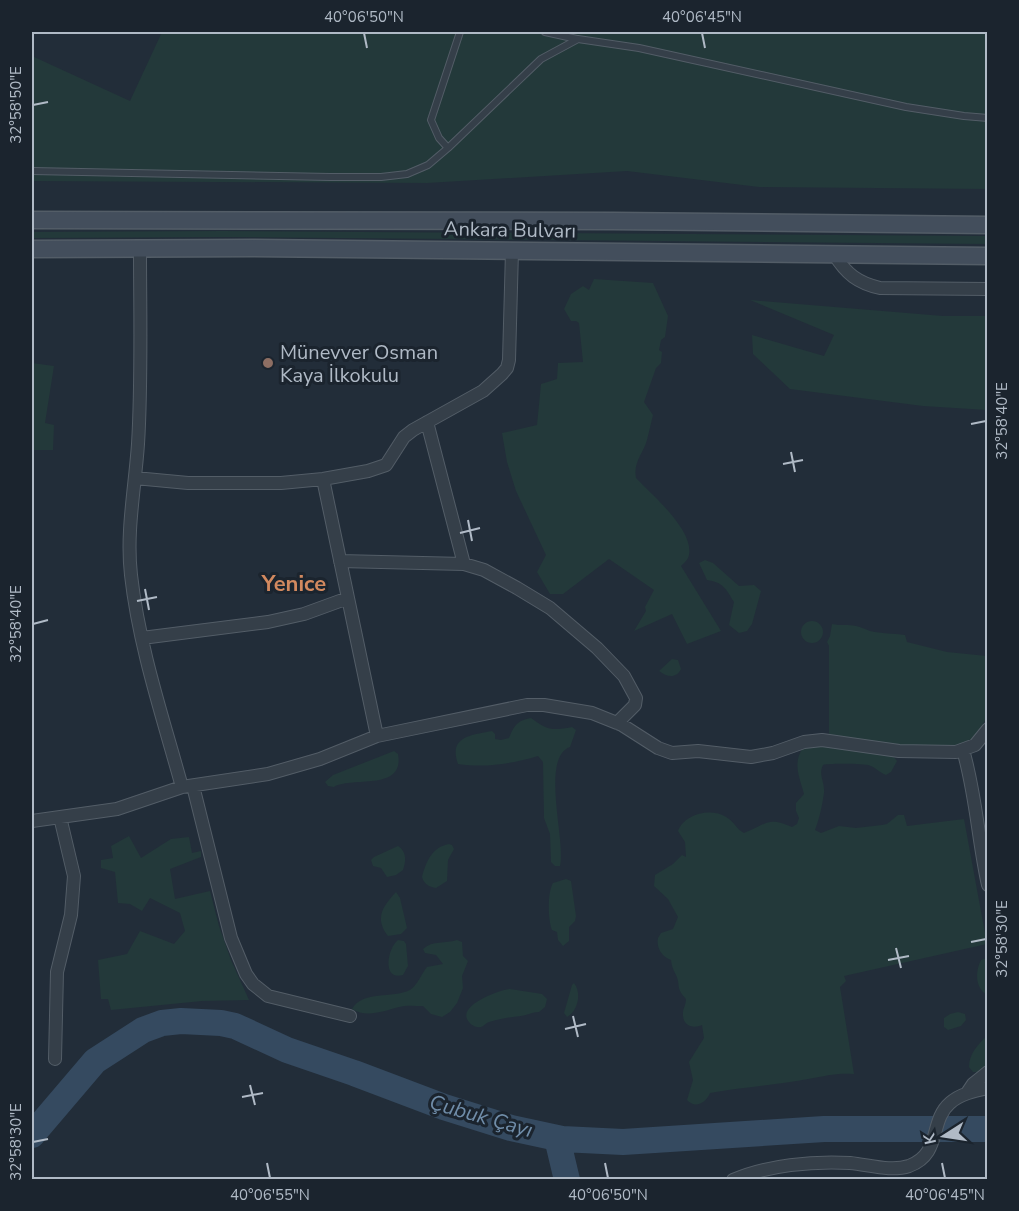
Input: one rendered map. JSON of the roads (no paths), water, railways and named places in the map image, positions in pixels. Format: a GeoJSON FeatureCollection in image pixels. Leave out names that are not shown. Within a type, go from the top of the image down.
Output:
{"type":"FeatureCollection","features":[{"type":"Feature","properties":{"kind":"main road","name":"Ankara Bulvarı"},"geometry":{"type":"LineString","coordinates":[[32,220],[602,221],[987,225]]}},
{"type":"Feature","properties":{"kind":"main road","name":"Ankara Bulvarı"},"geometry":{"type":"LineString","coordinates":[[32,249],[987,256]]}},
{"type":"Feature","properties":{"kind":"street"},"geometry":{"type":"LineString","coordinates":[[140,249],[138,442],[130,523],[131,573],[142,638],[188,786],[231,938],[246,974],[253,984],[268,996],[350,1016]]}},
{"type":"Feature","properties":{"kind":"street"},"geometry":{"type":"LineString","coordinates":[[135,478],[213,484],[281,483],[323,479],[368,471],[386,465],[404,437],[489,387],[507,368],[512,251]]}},
{"type":"Feature","properties":{"kind":"street"},"geometry":{"type":"LineString","coordinates":[[834,254],[850,276],[866,285],[880,288],[987,289]]}},
{"type":"Feature","properties":{"kind":"street"},"geometry":{"type":"LineString","coordinates":[[428,422],[464,564]]}},
{"type":"Feature","properties":{"kind":"street"},"geometry":{"type":"LineString","coordinates":[[323,479],[376,736]]}},
{"type":"Feature","properties":{"kind":"street"},"geometry":{"type":"LineString","coordinates":[[340,561],[464,564],[484,570],[509,583],[550,608],[597,648],[624,676],[636,698],[635,705],[617,723]]}},
{"type":"Feature","properties":{"kind":"street"},"geometry":{"type":"LineString","coordinates":[[142,638],[268,622],[304,614],[348,598]]}},
{"type":"Feature","properties":{"kind":"street"},"geometry":{"type":"LineString","coordinates":[[32,821],[117,809],[188,786],[283,770],[320,759],[376,736],[527,705],[570,708],[592,713],[617,723],[658,748],[672,753],[698,751],[751,757],[773,753],[804,742],[822,740],[899,751],[943,753],[963,750],[975,745],[987,729]]}},
{"type":"Feature","properties":{"kind":"street"},"geometry":{"type":"LineString","coordinates":[[963,750],[972,786],[987,885]]}},
{"type":"Feature","properties":{"kind":"street"},"geometry":{"type":"LineString","coordinates":[[55,1059],[57,972],[74,894],[71,859],[60,817]]}},
{"type":"Feature","properties":{"kind":"street"},"geometry":{"type":"LineString","coordinates":[[967,1093],[973,1084],[987,1072]]}},
{"type":"Feature","properties":{"kind":"street"},"geometry":{"type":"LineString","coordinates":[[733,1179],[760,1171],[809,1164],[850,1163],[900,1168],[916,1163],[927,1153],[944,1109],[950,1102],[967,1093],[987,1088]]}},
{"type":"Feature","properties":{"kind":"lane"},"geometry":{"type":"LineString","coordinates":[[448,148],[439,138],[431,120],[460,32]]}},
{"type":"Feature","properties":{"kind":"lane"},"geometry":{"type":"LineString","coordinates":[[545,32],[639,48],[906,107],[987,118]]}},
{"type":"Feature","properties":{"kind":"lane"},"geometry":{"type":"LineString","coordinates":[[32,171],[381,177],[407,174],[428,165],[448,148],[541,58],[578,39]]}},
{"type":"Feature","properties":{"kind":"waterway","name":"Çubuk Çayı"},"geometry":{"type":"LineString","coordinates":[[32,1135],[95,1061],[143,1030],[162,1023],[181,1021],[235,1026],[287,1050],[444,1107],[511,1128],[562,1139],[623,1142],[824,1129],[988,1129]]}},
{"type":"Feature","properties":{"kind":"waterway"},"geometry":{"type":"LineString","coordinates":[[557,1138],[567,1180]]}},
{"type":"Feature","properties":{"kind":"place","name":"Münevver Osman Kaya İlkokulu"},"geometry":{"type":"Point","coordinates":[268,363]}},
{"type":"Feature","properties":{"kind":"district","name":"Yenice"},"geometry":{"type":"Point","coordinates":[294,584]}}]}
